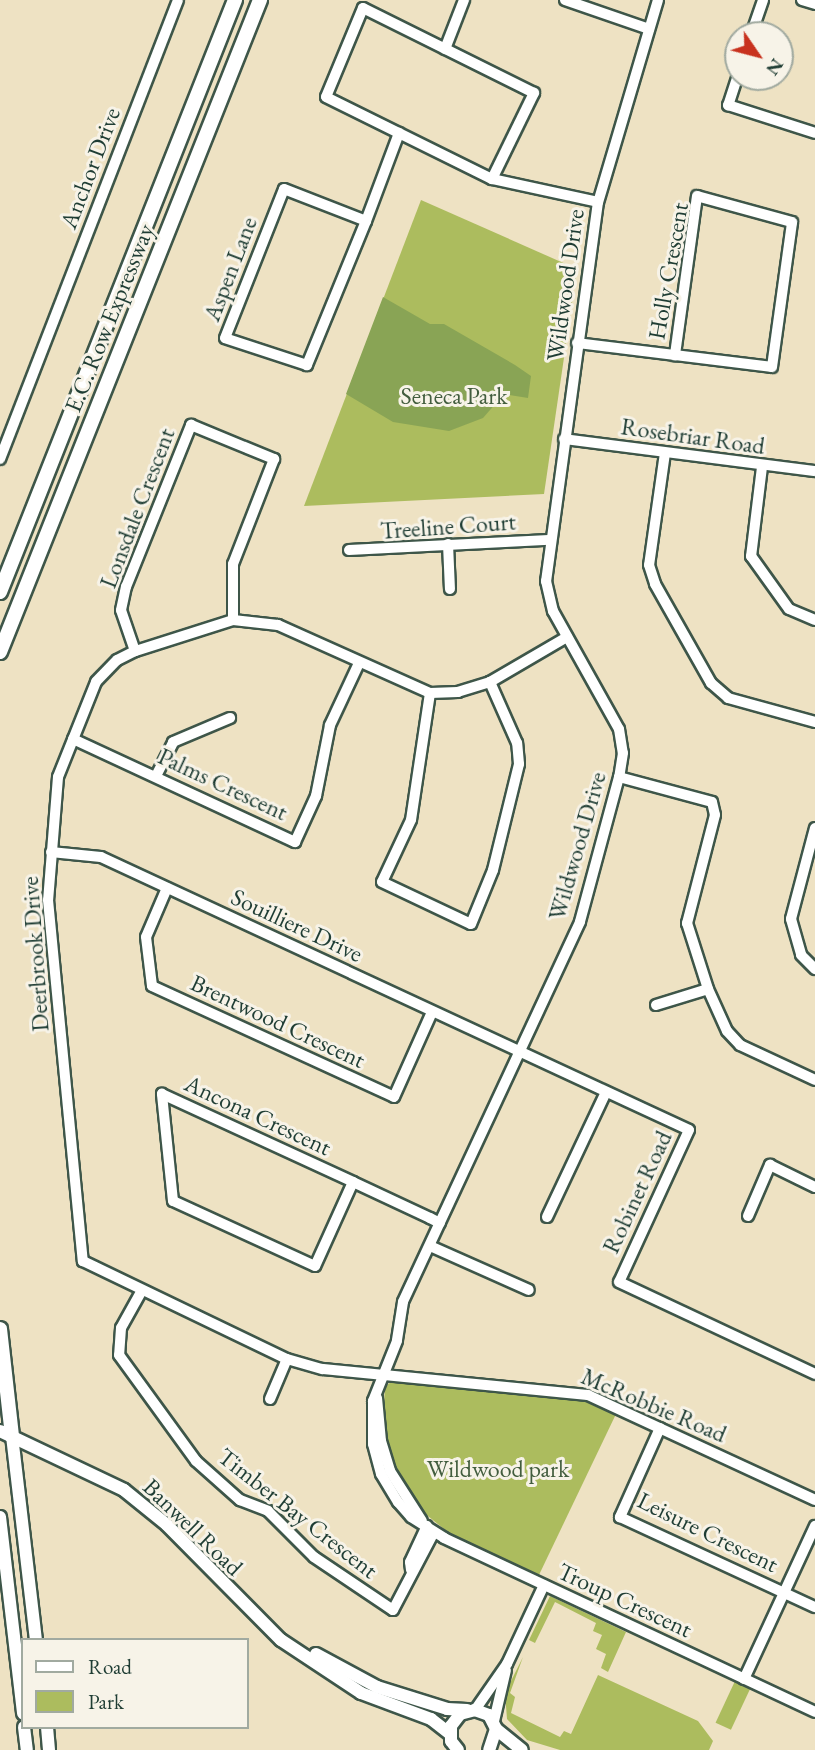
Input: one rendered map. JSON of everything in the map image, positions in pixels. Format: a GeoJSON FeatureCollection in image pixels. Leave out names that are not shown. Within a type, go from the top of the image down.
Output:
{"type":"FeatureCollection","features":[{"type":"Feature","properties":{"kind":"highway","name":"E.C. Row Expressway"},"geometry":{"type":"LineString","coordinates":[[0,592],[235,0]]}},
{"type":"Feature","properties":{"kind":"highway","name":"E.C. Row Expressway"},"geometry":{"type":"LineString","coordinates":[[0,652],[260,0]]}},
{"type":"Feature","properties":{"kind":"highway"},"geometry":{"type":"LineString","coordinates":[[0,1329],[6,1433]]}},
{"type":"Feature","properties":{"kind":"main road","name":"Banwell Road"},"geometry":{"type":"LineString","coordinates":[[6,1433],[134,1497],[272,1631],[349,1686],[431,1718],[452,1744]]}},
{"type":"Feature","properties":{"kind":"main road"},"geometry":{"type":"LineString","coordinates":[[6,1433],[36,1638]]}},
{"type":"Feature","properties":{"kind":"main road"},"geometry":{"type":"LineString","coordinates":[[0,1517],[21,1697]]}},
{"type":"Feature","properties":{"kind":"main road","name":"Banwell Road"},"geometry":{"type":"LineString","coordinates":[[272,1631],[377,1687],[447,1709],[471,1710]]}},
{"type":"Feature","properties":{"kind":"main road"},"geometry":{"type":"LineString","coordinates":[[452,1744],[455,1719],[471,1710],[495,1725],[522,1750]]}},
{"type":"Feature","properties":{"kind":"main road"},"geometry":{"type":"LineString","coordinates":[[489,1750],[495,1725]]}},
{"type":"Feature","properties":{"kind":"main road"},"geometry":{"type":"LineString","coordinates":[[24,1729],[27,1750]]}},
{"type":"Feature","properties":{"kind":"main road"},"geometry":{"type":"LineString","coordinates":[[47,1729],[49,1750]]}},
{"type":"Feature","properties":{"kind":"street","name":"Anchor Drive"},"geometry":{"type":"LineString","coordinates":[[0,459],[178,0]]}},
{"type":"Feature","properties":{"kind":"street"},"geometry":{"type":"LineString","coordinates":[[445,49],[464,0]]}},
{"type":"Feature","properties":{"kind":"street"},"geometry":{"type":"LineString","coordinates":[[565,0],[649,29]]}},
{"type":"Feature","properties":{"kind":"street","name":"Wildwood Drive"},"geometry":{"type":"LineString","coordinates":[[428,1526],[390,1471],[381,1441],[377,1398],[397,1341],[403,1302],[580,922],[620,777],[623,753],[619,729],[553,611],[546,581],[549,540],[598,202],[658,0]]}},
{"type":"Feature","properties":{"kind":"street"},"geometry":{"type":"LineString","coordinates":[[755,21],[762,0]]}},
{"type":"Feature","properties":{"kind":"street"},"geometry":{"type":"LineString","coordinates":[[802,0],[815,4]]}},
{"type":"Feature","properties":{"kind":"street"},"geometry":{"type":"LineString","coordinates":[[492,179],[534,93],[363,8],[326,97],[492,179],[598,202]]}},
{"type":"Feature","properties":{"kind":"street"},"geometry":{"type":"LineString","coordinates":[[733,91],[728,105],[815,133]]}},
{"type":"Feature","properties":{"kind":"street","name":"Aspen Lane"},"geometry":{"type":"LineString","coordinates":[[366,221],[284,189],[225,338],[307,365],[366,221],[399,133]]}},
{"type":"Feature","properties":{"kind":"street","name":"Holly Crescent"},"geometry":{"type":"LineString","coordinates":[[578,343],[675,355],[772,367],[792,222],[696,196],[675,355]]}},
{"type":"Feature","properties":{"kind":"street","name":"Lonsdale Crescent"},"geometry":{"type":"LineString","coordinates":[[135,651],[121,610],[126,587],[191,425],[274,459],[233,564],[233,620]]}},
{"type":"Feature","properties":{"kind":"street","name":"Rosebriar Road"},"geometry":{"type":"LineString","coordinates":[[564,439],[762,467],[815,471]]}},
{"type":"Feature","properties":{"kind":"street"},"geometry":{"type":"LineString","coordinates":[[665,453],[649,565],[655,584],[710,683],[728,698],[815,722]]}},
{"type":"Feature","properties":{"kind":"street"},"geometry":{"type":"LineString","coordinates":[[762,467],[751,556],[789,609],[815,620]]}},
{"type":"Feature","properties":{"kind":"street","name":"Treeline Court"},"geometry":{"type":"LineString","coordinates":[[349,550],[549,540]]}},
{"type":"Feature","properties":{"kind":"street"},"geometry":{"type":"LineString","coordinates":[[448,544],[450,589]]}},
{"type":"Feature","properties":{"kind":"street","name":"Deerbrook Drive"},"geometry":{"type":"LineString","coordinates":[[141,1292],[83,1261],[48,900],[58,777],[96,682],[117,660],[135,651],[233,620],[278,625],[430,693],[458,692],[490,682],[567,637]]}},
{"type":"Feature","properties":{"kind":"street","name":"Palms Crescent"},"geometry":{"type":"LineString","coordinates":[[73,739],[295,842],[316,796],[330,725],[359,663]]}},
{"type":"Feature","properties":{"kind":"street"},"geometry":{"type":"LineString","coordinates":[[430,693],[411,820],[382,882],[471,924],[493,870],[519,764],[517,743],[490,682]]}},
{"type":"Feature","properties":{"kind":"street"},"geometry":{"type":"LineString","coordinates":[[156,776],[173,742],[230,718]]}},
{"type":"Feature","properties":{"kind":"street"},"geometry":{"type":"LineString","coordinates":[[620,777],[712,802],[715,815],[687,923],[708,989],[727,1031],[740,1045],[815,1080]]}},
{"type":"Feature","properties":{"kind":"street"},"geometry":{"type":"LineString","coordinates":[[815,828],[791,919],[801,955],[815,969]]}},
{"type":"Feature","properties":{"kind":"street","name":"Souilliere Drive"},"geometry":{"type":"LineString","coordinates":[[51,852],[101,857],[520,1053]]}},
{"type":"Feature","properties":{"kind":"street","name":"Brentwood Crescent"},"geometry":{"type":"LineString","coordinates":[[167,888],[146,937],[152,986],[394,1097],[432,1012]]}},
{"type":"Feature","properties":{"kind":"street"},"geometry":{"type":"LineString","coordinates":[[656,1005],[708,989]]}},
{"type":"Feature","properties":{"kind":"street","name":"Robinet Road"},"geometry":{"type":"LineString","coordinates":[[520,1053],[689,1130],[619,1282],[815,1374]]}},
{"type":"Feature","properties":{"kind":"street"},"geometry":{"type":"LineString","coordinates":[[547,1217],[606,1092]]}},
{"type":"Feature","properties":{"kind":"street","name":"Ancona Crescent"},"geometry":{"type":"LineString","coordinates":[[354,1182],[315,1266],[173,1201],[162,1094],[354,1182],[440,1223]]}},
{"type":"Feature","properties":{"kind":"street"},"geometry":{"type":"LineString","coordinates":[[748,1216],[770,1165],[815,1187]]}},
{"type":"Feature","properties":{"kind":"street"},"geometry":{"type":"LineString","coordinates":[[430,1246],[529,1290]]}},
{"type":"Feature","properties":{"kind":"street"},"geometry":{"type":"LineString","coordinates":[[141,1292],[287,1359],[323,1369],[384,1372]]}},
{"type":"Feature","properties":{"kind":"street","name":"Timber Bay Crescent"},"geometry":{"type":"LineString","coordinates":[[141,1292],[127,1331],[120,1336],[119,1355],[196,1461],[240,1500],[268,1511],[314,1557],[393,1610],[428,1526]]}},
{"type":"Feature","properties":{"kind":"street"},"geometry":{"type":"LineString","coordinates":[[270,1399],[287,1359]]}},
{"type":"Feature","properties":{"kind":"street","name":"McRobbie Road"},"geometry":{"type":"LineString","coordinates":[[384,1372],[570,1390],[660,1428],[815,1500]]}},
{"type":"Feature","properties":{"kind":"street","name":"Leisure Crescent"},"geometry":{"type":"LineString","coordinates":[[660,1428],[620,1517],[784,1593]]}},
{"type":"Feature","properties":{"kind":"street","name":"Troup Crescent"},"geometry":{"type":"LineString","coordinates":[[428,1526],[544,1585],[815,1712]]}},
{"type":"Feature","properties":{"kind":"street"},"geometry":{"type":"LineString","coordinates":[[744,1679],[815,1526]]}},
{"type":"Feature","properties":{"kind":"street"},"geometry":{"type":"LineString","coordinates":[[471,1710],[507,1664],[544,1585]]}},
{"type":"Feature","properties":{"kind":"street"},"geometry":{"type":"LineString","coordinates":[[784,1593],[815,1607]]}},
{"type":"Feature","properties":{"kind":"street"},"geometry":{"type":"LineString","coordinates":[[495,1725],[507,1664]]}},
{"type":"Feature","properties":{"kind":"green space","name":"Seneca Park"},"geometry":{"type":"Polygon","coordinates":[[[421,200],[577,269],[544,494],[304,506],[421,200]]]}},
{"type":"Feature","properties":{"kind":"green space"},"geometry":{"type":"Polygon","coordinates":[[[383,297],[430,324],[444,324],[531,376],[528,398],[504,394],[483,418],[449,431],[393,422],[346,394],[383,297]]]}},
{"type":"Feature","properties":{"kind":"green space","name":"Wildwood park"},"geometry":{"type":"Polygon","coordinates":[[[398,1378],[578,1397],[616,1414],[538,1577],[449,1533],[413,1504],[389,1465],[383,1423],[385,1386],[398,1378]]]}},
{"type":"Feature","properties":{"kind":"green space"},"geometry":{"type":"Polygon","coordinates":[[[550,1596],[626,1632],[608,1672],[601,1668],[606,1654],[596,1649],[602,1635],[593,1631],[596,1623],[555,1602],[535,1643],[529,1640],[550,1596]]]}},
{"type":"Feature","properties":{"kind":"green space"},"geometry":{"type":"Polygon","coordinates":[[[523,1657],[510,1693],[515,1697],[511,1713],[560,1737],[564,1731],[571,1734],[598,1675],[698,1721],[713,1741],[709,1750],[560,1750],[527,1740],[507,1719],[505,1693],[523,1657]]]}},
{"type":"Feature","properties":{"kind":"green space"},"geometry":{"type":"Polygon","coordinates":[[[735,1681],[750,1688],[731,1730],[716,1723],[735,1681]]]}}]}
